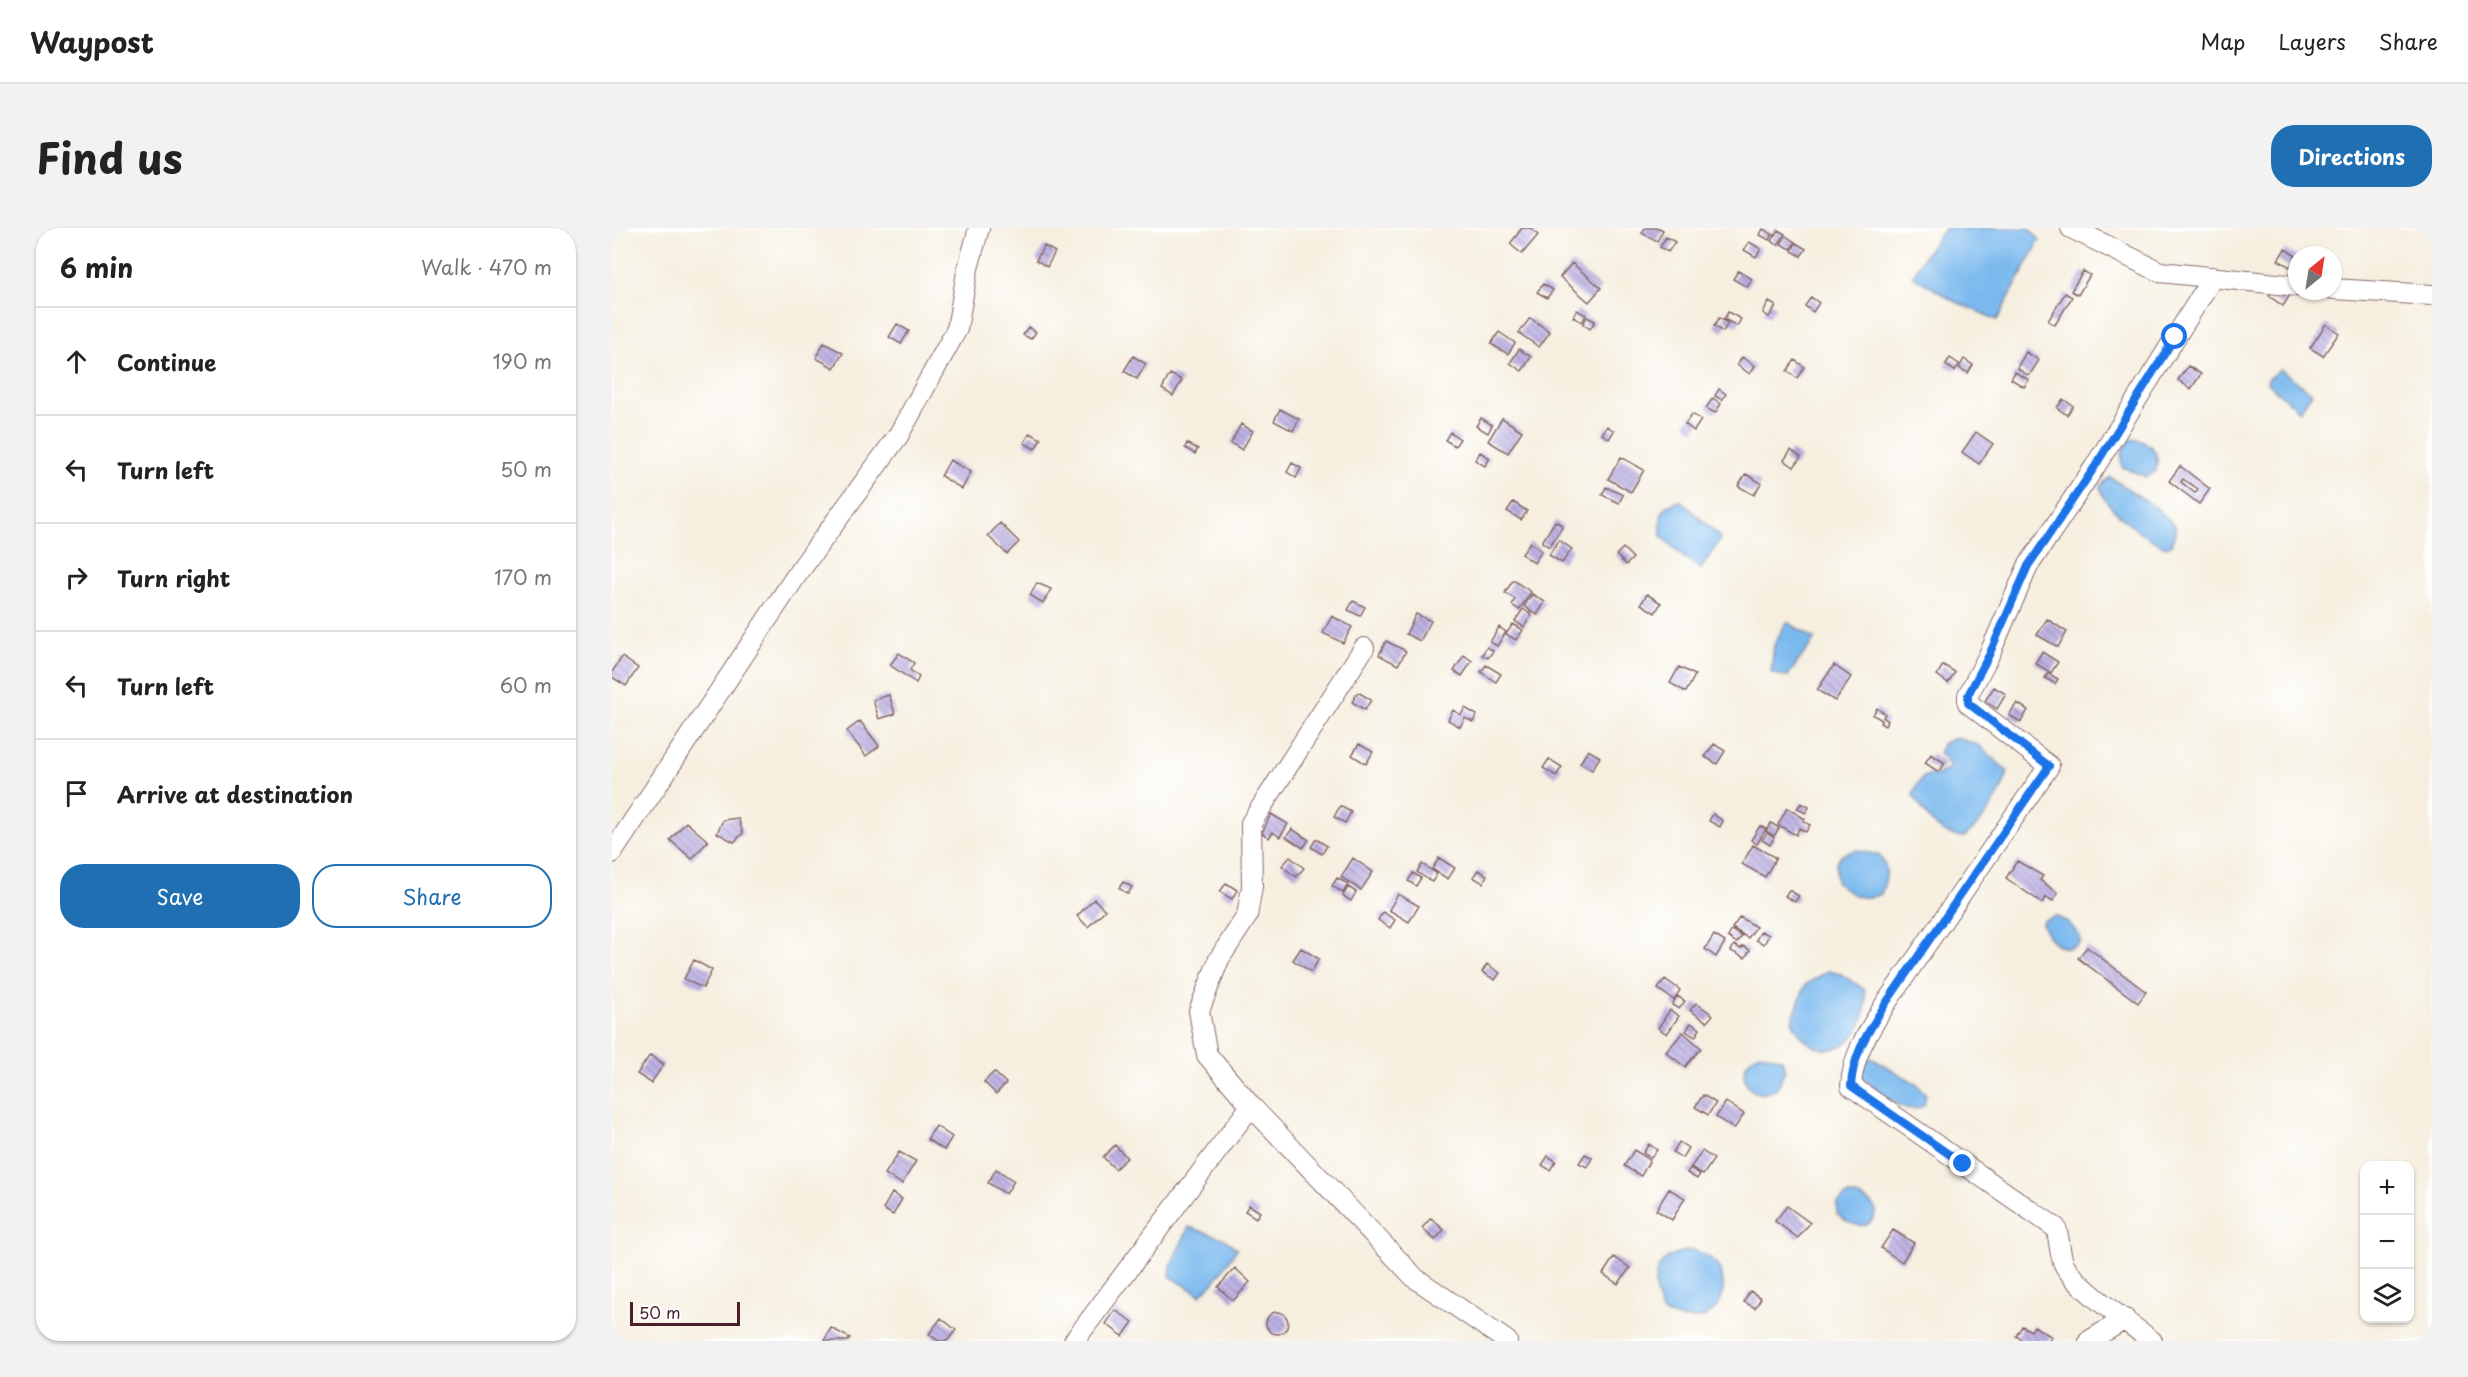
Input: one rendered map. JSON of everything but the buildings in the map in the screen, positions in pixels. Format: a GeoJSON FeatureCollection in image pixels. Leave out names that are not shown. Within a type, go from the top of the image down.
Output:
{"type":"FeatureCollection","features":[{"type":"Feature","properties":{"kind":"street"},"geometry":{"type":"LineString","coordinates":[[612,853],[798,573],[898,436],[957,329],[967,272],[979,228]]}},
{"type":"Feature","properties":{"kind":"street"},"geometry":{"type":"LineString","coordinates":[[2071,228],[2160,272],[2288,285]]}},
{"type":"Feature","properties":{"kind":"street"},"geometry":{"type":"LineString","coordinates":[[2152,1341],[2084,1286],[2065,1266],[2056,1228],[1851,1086],[1852,1065],[1886,1003],[2049,766],[1968,703],[1968,695],[1989,655],[2028,566],[2094,468],[2212,278]]}},
{"type":"Feature","properties":{"kind":"street"},"geometry":{"type":"LineString","coordinates":[[2342,289],[2432,294]]}},
{"type":"Feature","properties":{"kind":"street"},"geometry":{"type":"LineString","coordinates":[[1364,648],[1251,823],[1251,887],[1247,916],[1219,959],[1199,1011],[1207,1055],[1251,1106],[1415,1278],[1507,1341]]}},
{"type":"Feature","properties":{"kind":"street"},"geometry":{"type":"LineString","coordinates":[[1074,1341],[1251,1106]]}},
{"type":"Feature","properties":{"kind":"street"},"geometry":{"type":"LineString","coordinates":[[2089,1341],[2125,1320]]}},
{"type":"Feature","properties":{"kind":"water"},"geometry":{"type":"Polygon","coordinates":[[[1945,228],[2029,228],[2040,240],[1997,320],[1952,300],[1913,276],[1924,256],[1945,228]]]}},
{"type":"Feature","properties":{"kind":"water"},"geometry":{"type":"Polygon","coordinates":[[[2280,369],[2312,393],[2300,411],[2267,383],[2268,379],[2280,369]]]}},
{"type":"Feature","properties":{"kind":"water"},"geometry":{"type":"Polygon","coordinates":[[[2132,439],[2145,442],[2156,454],[2155,472],[2146,477],[2122,467],[2122,451],[2132,439]]]}},
{"type":"Feature","properties":{"kind":"water"},"geometry":{"type":"Polygon","coordinates":[[[2110,477],[2154,506],[2175,525],[2171,545],[2166,547],[2148,537],[2117,513],[2103,495],[2100,486],[2110,477]]]}},
{"type":"Feature","properties":{"kind":"water"},"geometry":{"type":"Polygon","coordinates":[[[1681,501],[1718,535],[1720,540],[1701,569],[1683,557],[1661,536],[1662,512],[1668,505],[1681,501]]]}},
{"type":"Feature","properties":{"kind":"water"},"geometry":{"type":"Polygon","coordinates":[[[1786,623],[1815,639],[1787,677],[1771,673],[1774,645],[1786,623]]]}},
{"type":"Feature","properties":{"kind":"water"},"geometry":{"type":"Polygon","coordinates":[[[1956,737],[1980,746],[2008,772],[1991,808],[1964,837],[1947,833],[1933,824],[1913,795],[1924,777],[1937,775],[1950,768],[1946,759],[1939,754],[1942,744],[1956,737]]]}},
{"type":"Feature","properties":{"kind":"water"},"geometry":{"type":"Polygon","coordinates":[[[1856,850],[1879,855],[1885,865],[1885,883],[1881,894],[1868,897],[1857,896],[1836,881],[1836,863],[1841,855],[1856,850]]]}},
{"type":"Feature","properties":{"kind":"water"},"geometry":{"type":"Polygon","coordinates":[[[2055,916],[2068,922],[2080,936],[2080,942],[2068,948],[2052,940],[2042,923],[2055,916]]]}},
{"type":"Feature","properties":{"kind":"water"},"geometry":{"type":"Polygon","coordinates":[[[1828,971],[1841,974],[1865,990],[1865,1009],[1861,1025],[1852,1038],[1841,1046],[1829,1049],[1816,1047],[1803,1038],[1792,1021],[1805,985],[1828,971]]]}},
{"type":"Feature","properties":{"kind":"water"},"geometry":{"type":"Polygon","coordinates":[[[1759,1053],[1782,1059],[1785,1070],[1777,1089],[1763,1094],[1750,1088],[1744,1076],[1749,1061],[1759,1053]]]}},
{"type":"Feature","properties":{"kind":"water"},"geometry":{"type":"Polygon","coordinates":[[[1871,1058],[1914,1082],[1926,1094],[1924,1105],[1917,1108],[1901,1106],[1864,1080],[1861,1076],[1865,1061],[1871,1058]]]}},
{"type":"Feature","properties":{"kind":"water"},"geometry":{"type":"Polygon","coordinates":[[[1847,1195],[1864,1199],[1874,1206],[1876,1210],[1870,1222],[1865,1225],[1854,1225],[1837,1214],[1837,1204],[1847,1195]]]}},
{"type":"Feature","properties":{"kind":"water"},"geometry":{"type":"Polygon","coordinates":[[[1189,1227],[1223,1238],[1237,1249],[1214,1282],[1200,1295],[1170,1276],[1171,1264],[1189,1227]]]}},
{"type":"Feature","properties":{"kind":"water"},"geometry":{"type":"Polygon","coordinates":[[[1694,1250],[1713,1260],[1719,1269],[1723,1284],[1721,1299],[1712,1312],[1700,1318],[1684,1319],[1663,1313],[1655,1290],[1657,1270],[1670,1256],[1694,1250]]]}},
{"type":"Feature","properties":{"kind":"route"},"geometry":{"type":"LineString","coordinates":[[1963,1164],[1851,1086],[1852,1065],[1886,1003],[2049,766],[1968,703],[1968,695],[1989,655],[2028,566],[2094,468],[2175,337]]}}]}
